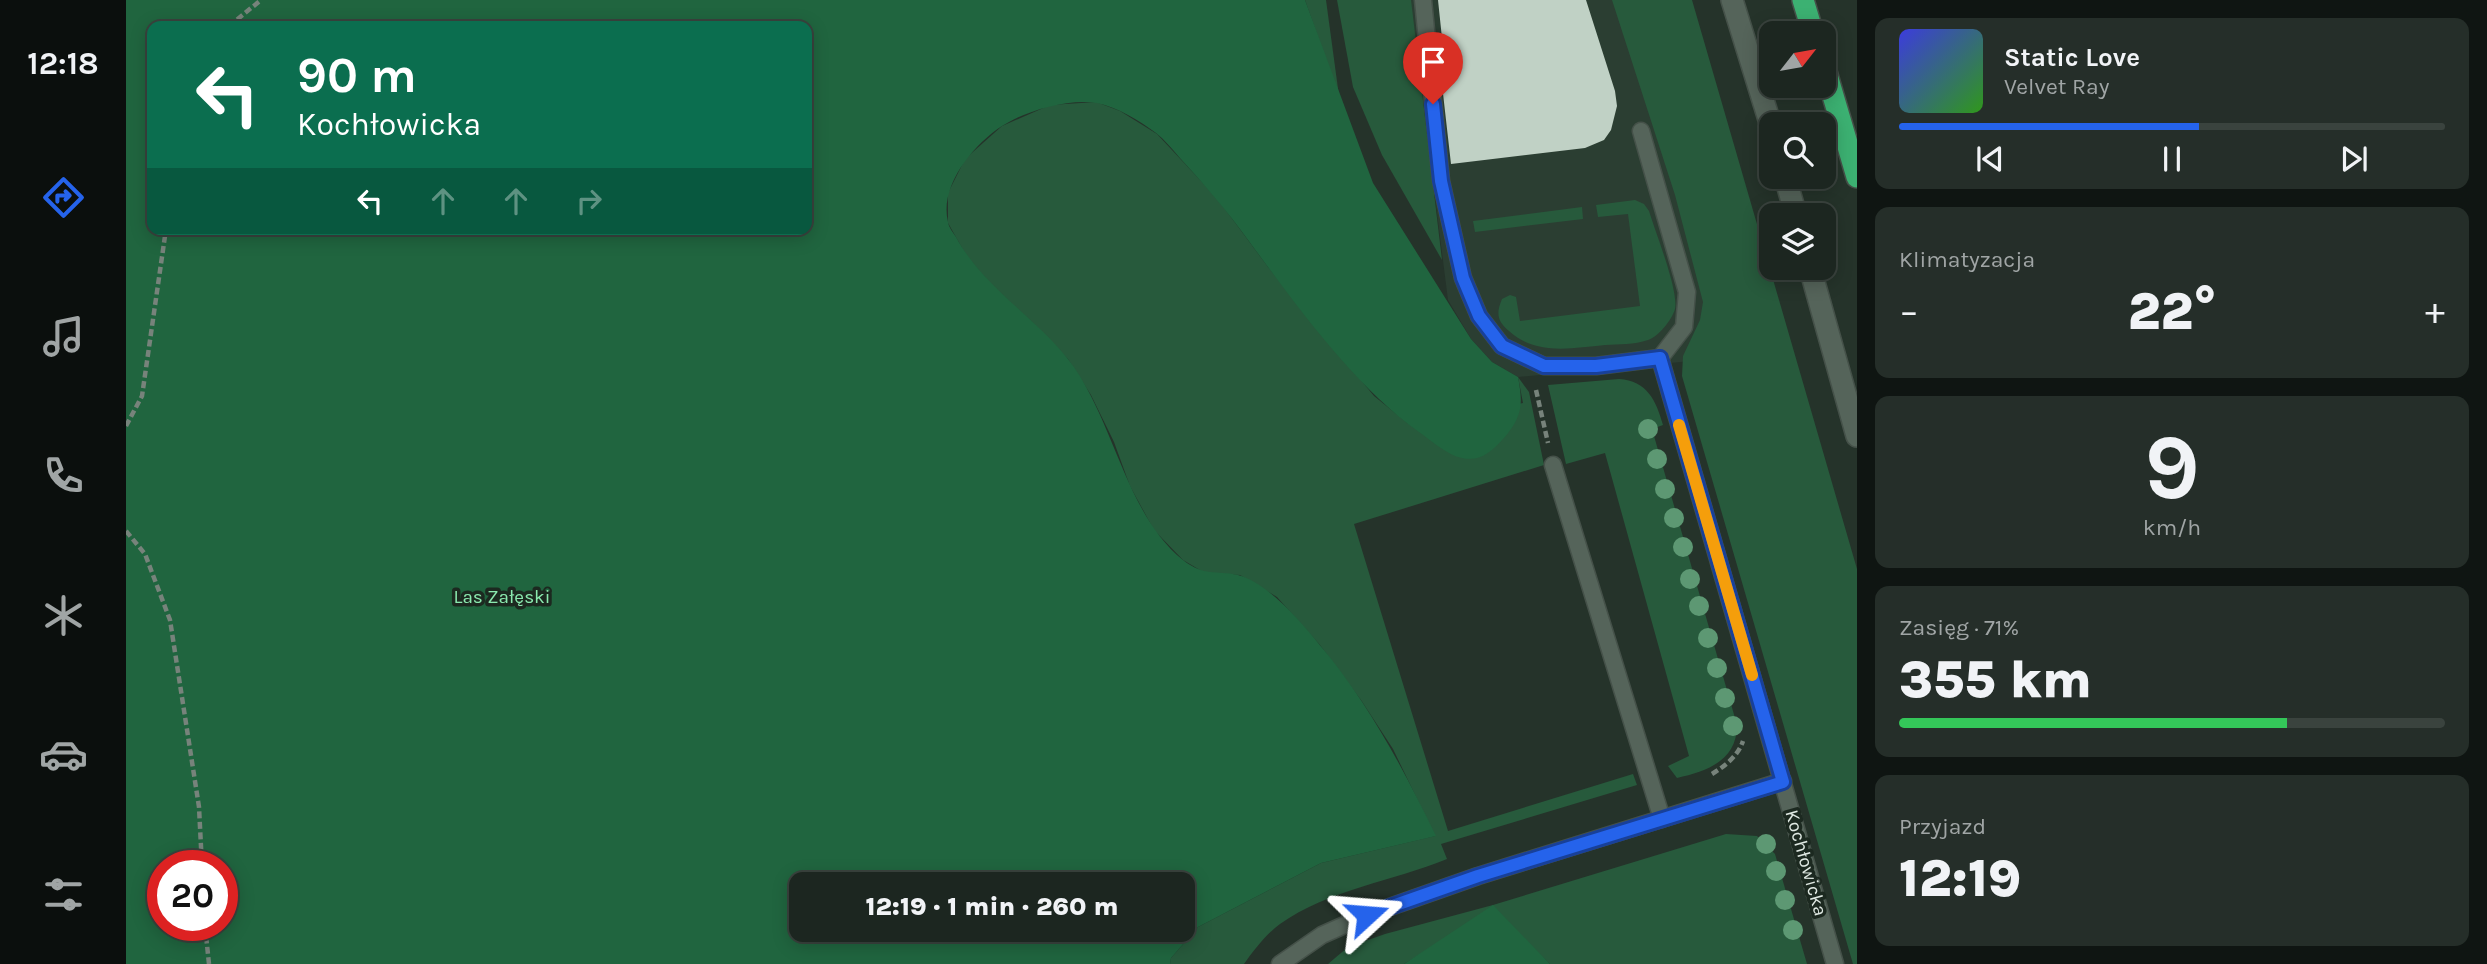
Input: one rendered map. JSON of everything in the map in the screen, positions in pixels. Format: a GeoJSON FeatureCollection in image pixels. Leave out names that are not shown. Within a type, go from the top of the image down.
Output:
{"type":"FeatureCollection","features":[{"type":"Feature","properties":{"kind":"highway"},"geometry":{"type":"LineString","coordinates":[[1803,0],[1810,21]]}},
{"type":"Feature","properties":{"kind":"highway"},"geometry":{"type":"LineString","coordinates":[[1834,98],[1857,177]]}},
{"type":"Feature","properties":{"kind":"main road"},"geometry":{"type":"LineString","coordinates":[[1732,0],[1767,112]]}},
{"type":"Feature","properties":{"kind":"main road"},"geometry":{"type":"LineString","coordinates":[[1813,280],[1857,436]]}},
{"type":"Feature","properties":{"kind":"lane"},"geometry":{"type":"LineString","coordinates":[[1423,0],[1441,181],[1463,278],[1479,316],[1502,346],[1544,366],[1596,366],[1660,358],[1684,327],[1687,292],[1641,131]]}},
{"type":"Feature","properties":{"kind":"lane","name":"Kochłowicka"},"geometry":{"type":"LineString","coordinates":[[1660,358],[1835,964]]}},
{"type":"Feature","properties":{"kind":"lane"},"geometry":{"type":"LineString","coordinates":[[1553,464],[1662,819]]}},
{"type":"Feature","properties":{"kind":"lane"},"geometry":{"type":"LineString","coordinates":[[1280,964],[1300,957],[1322,935],[1367,915],[1478,876],[1783,782]]}},
{"type":"Feature","properties":{"kind":"path"},"geometry":{"type":"LineString","coordinates":[[235,21],[261,0]]}},
{"type":"Feature","properties":{"kind":"path"},"geometry":{"type":"LineString","coordinates":[[126,426],[142,396],[165,235]]}},
{"type":"Feature","properties":{"kind":"path"},"geometry":{"type":"LineString","coordinates":[[1528,359],[1553,464]]}},
{"type":"Feature","properties":{"kind":"path"},"geometry":{"type":"LineString","coordinates":[[126,531],[145,554],[170,620],[199,807],[201,850]]}},
{"type":"Feature","properties":{"kind":"path"},"geometry":{"type":"LineString","coordinates":[[1708,776],[1726,766],[1740,748],[1745,734]]}},
{"type":"Feature","properties":{"kind":"path"},"geometry":{"type":"LineString","coordinates":[[207,941],[209,964]]}},
{"type":"Feature","properties":{"kind":"shaded area"},"geometry":{"type":"Polygon","coordinates":[[[1410,0],[1632,0],[1745,356],[1518,377],[1492,362],[1471,339],[1448,300],[1410,0]]]}},
{"type":"Feature","properties":{"kind":"green space","name":"Las Załęski"},"geometry":{"type":"Polygon","coordinates":[[[126,0],[1305,0],[1373,183],[1471,339],[1492,362],[1518,377],[1521,402],[1518,416],[1504,438],[1486,454],[1469,459],[1451,454],[1395,413],[1372,392],[1328,344],[1224,208],[1168,145],[1143,124],[1112,108],[1086,102],[1061,104],[1035,111],[1002,126],[970,155],[953,181],[947,208],[948,222],[967,255],[980,271],[1040,328],[1068,359],[1097,409],[1133,492],[1163,541],[1183,560],[1198,569],[1249,579],[1272,594],[1293,614],[1337,666],[1369,712],[1436,836],[1321,863],[1195,930],[1195,872],[789,872],[789,942],[1185,942],[1171,958],[1170,964],[126,964],[126,0]]]}},
{"type":"Feature","properties":{"kind":"green space"},"geometry":{"type":"Polygon","coordinates":[[[1305,0],[1326,0],[1339,96],[1305,0]]]}},
{"type":"Feature","properties":{"kind":"green space"},"geometry":{"type":"Polygon","coordinates":[[[1337,0],[1411,0],[1442,260],[1382,155],[1353,87],[1337,0]]]}},
{"type":"Feature","properties":{"kind":"green space"},"geometry":{"type":"Polygon","coordinates":[[[1612,0],[1692,0],[1759,231],[1759,280],[1773,280],[1857,569],[1857,964],[1853,964],[1682,376],[1683,356],[1700,320],[1703,302],[1675,195],[1612,0]]]}},
{"type":"Feature","properties":{"kind":"green space"},"geometry":{"type":"Polygon","coordinates":[[[1096,102],[1120,111],[1157,134],[1216,197],[1268,267],[1374,396],[1410,425],[1523,403],[1518,377],[1529,392],[1544,465],[1354,524],[1448,831],[1633,774],[1637,785],[1441,844],[1447,859],[1340,894],[1299,912],[1270,932],[1244,964],[1170,964],[1171,958],[1185,942],[1195,942],[1195,930],[1198,927],[1321,863],[1435,836],[1393,749],[1361,700],[1320,645],[1277,597],[1240,575],[1205,573],[1183,560],[1154,530],[1130,486],[1114,442],[1091,395],[1068,359],[997,292],[966,255],[948,223],[948,193],[965,159],[1002,126],[1050,105],[1096,102]]]}},
{"type":"Feature","properties":{"kind":"green space"},"geometry":{"type":"Polygon","coordinates":[[[1635,200],[1644,204],[1649,211],[1673,289],[1675,309],[1660,332],[1637,343],[1555,348],[1531,344],[1505,327],[1500,320],[1499,308],[1502,299],[1510,295],[1516,297],[1520,321],[1640,306],[1628,214],[1598,217],[1596,205],[1635,200]]]}},
{"type":"Feature","properties":{"kind":"green space"},"geometry":{"type":"Polygon","coordinates":[[[1582,207],[1583,219],[1475,232],[1473,221],[1582,207]]]}},
{"type":"Feature","properties":{"kind":"green space"},"geometry":{"type":"Polygon","coordinates":[[[1619,379],[1637,384],[1649,393],[1660,416],[1663,425],[1652,429],[1737,725],[1736,737],[1726,756],[1709,768],[1677,778],[1668,766],[1689,756],[1605,453],[1566,464],[1548,385],[1619,379]]]}},
{"type":"Feature","properties":{"kind":"green space"},"geometry":{"type":"Polygon","coordinates":[[[1726,834],[1757,836],[1775,854],[1807,964],[1550,964],[1529,944],[1437,944],[1404,964],[1328,964],[1348,947],[1385,934],[1493,905],[1726,834]]]}},
{"type":"Feature","properties":{"kind":"green space"},"geometry":{"type":"Polygon","coordinates":[[[1493,905],[1550,964],[1404,964],[1493,905]]]}},
{"type":"Feature","properties":{"kind":"building"},"geometry":{"type":"Polygon","coordinates":[[[1438,0],[1586,0],[1615,91],[1617,106],[1611,130],[1604,140],[1585,148],[1451,164],[1440,67],[1445,67],[1438,0]]]}},
{"type":"Feature","properties":{"kind":"slow traffic"},"geometry":{"type":"LineString","coordinates":[[1679,425],[1752,675]]}},
{"type":"Feature","properties":{"kind":"route"},"geometry":{"type":"LineString","coordinates":[[1367,915],[1478,876],[1783,782],[1660,358],[1596,366],[1544,366],[1502,346],[1479,316],[1463,278],[1441,181],[1433,104]]}}]}
